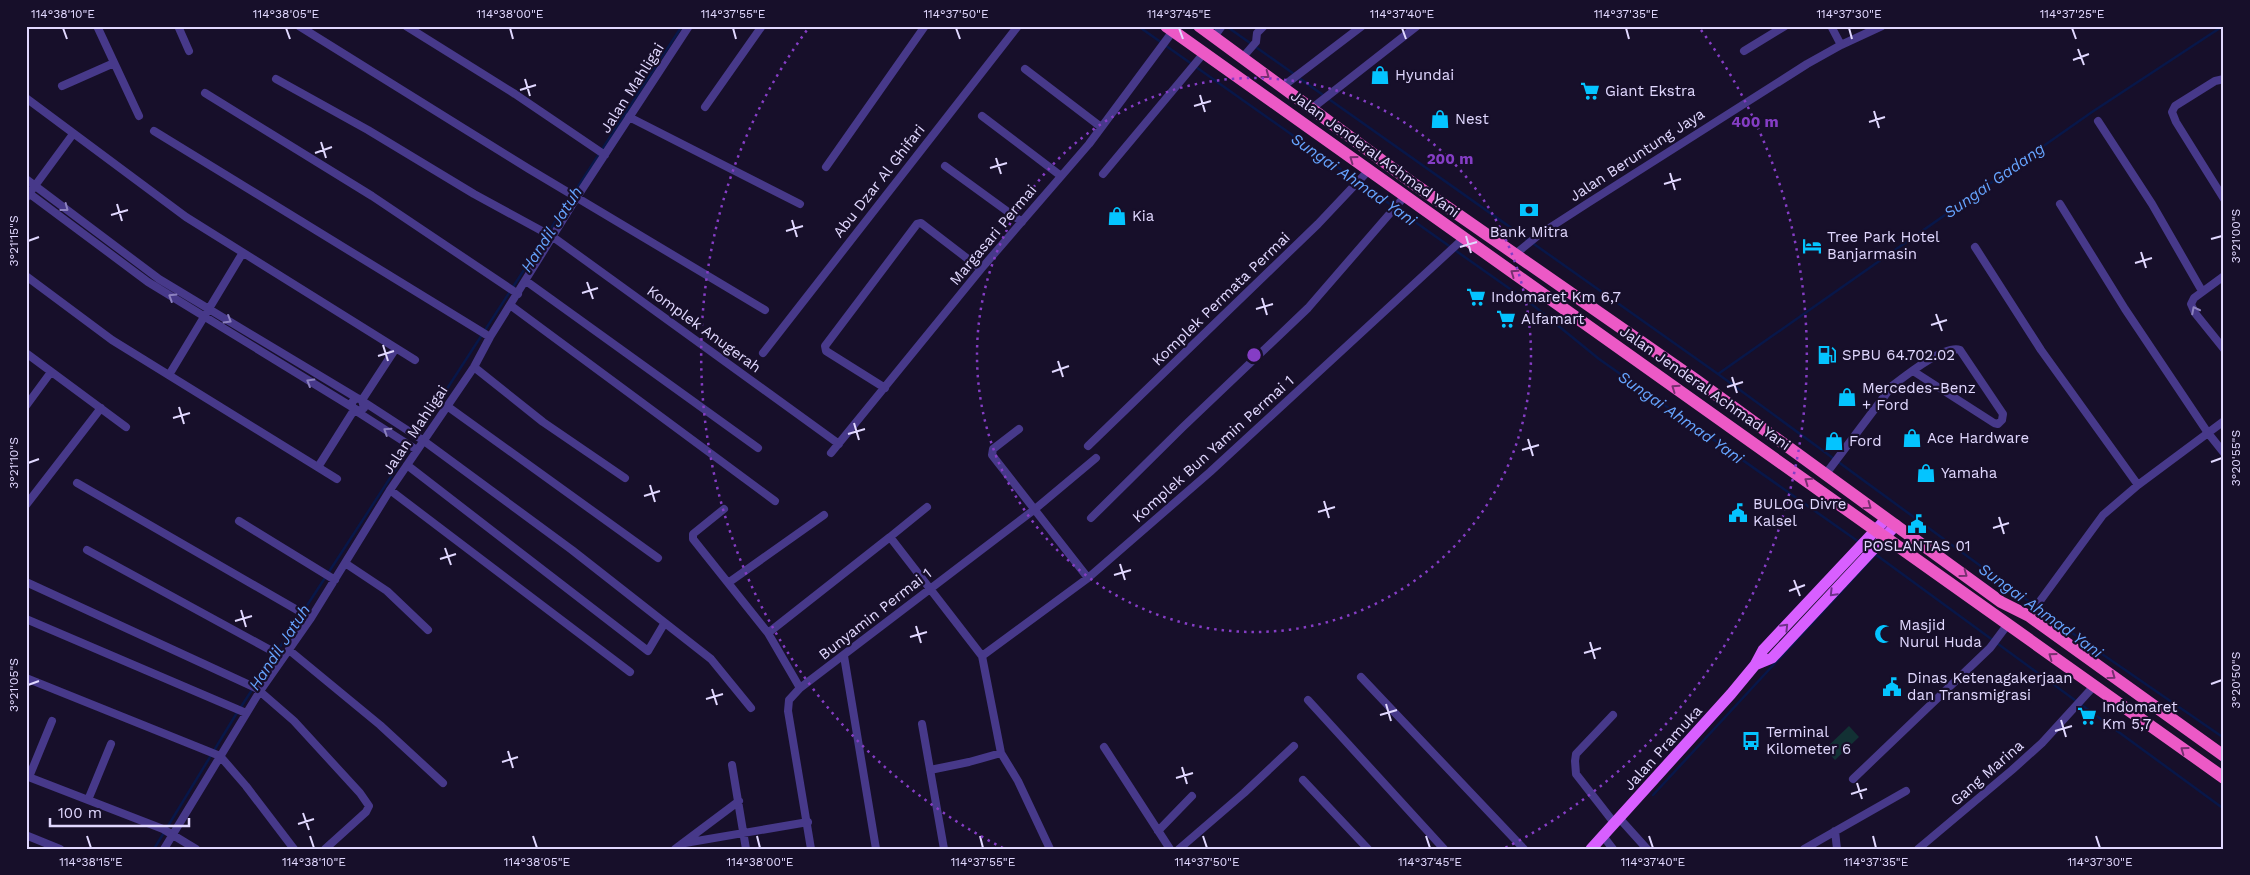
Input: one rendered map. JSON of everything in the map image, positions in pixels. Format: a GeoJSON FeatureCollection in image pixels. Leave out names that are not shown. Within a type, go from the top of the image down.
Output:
{"type":"FeatureCollection","features":[{"type":"Feature","properties":{"kind":"highway","name":"Jalan Jenderal Achmad Yani"},"geometry":{"type":"LineString","coordinates":[[1199,26],[1219,30],[1282,87],[1311,109],[1514,255],[1696,380],[2001,602],[2031,613],[2162,712],[2224,756]]}},
{"type":"Feature","properties":{"kind":"highway","name":"Jalan Jenderal Achmad Yani"},"geometry":{"type":"LineString","coordinates":[[1169,29],[1405,196],[1460,241],[1877,537],[2008,624],[2224,778]]}},
{"type":"Feature","properties":{"kind":"highway"},"geometry":{"type":"LineString","coordinates":[[1327,140],[1336,127]]}},
{"type":"Feature","properties":{"kind":"highway"},"geometry":{"type":"LineString","coordinates":[[2138,716],[2148,701]]}},
{"type":"Feature","properties":{"kind":"highway"},"geometry":{"type":"LineString","coordinates":[[2152,728],[2162,712]]}},
{"type":"Feature","properties":{"kind":"main road","name":"Jalan Pramuka"},"geometry":{"type":"LineString","coordinates":[[1591,849],[1755,665],[1763,650],[1863,553],[1891,522]]}},
{"type":"Feature","properties":{"kind":"street"},"geometry":{"type":"LineString","coordinates":[[97,26],[140,116]]}},
{"type":"Feature","properties":{"kind":"street"},"geometry":{"type":"LineString","coordinates":[[178,26],[189,51]]}},
{"type":"Feature","properties":{"kind":"street"},"geometry":{"type":"LineString","coordinates":[[299,26],[574,196],[765,310]]}},
{"type":"Feature","properties":{"kind":"street"},"geometry":{"type":"LineString","coordinates":[[406,26],[516,94],[602,153]]}},
{"type":"Feature","properties":{"kind":"street","name":"Jalan Mahligai"},"geometry":{"type":"LineString","coordinates":[[164,849],[168,831],[240,710],[258,689],[277,653],[289,650],[305,615],[328,577],[345,563],[390,490],[474,367],[486,334],[510,305],[514,291],[526,281],[549,234],[689,26]]}},
{"type":"Feature","properties":{"kind":"street"},"geometry":{"type":"LineString","coordinates":[[705,107],[762,26]]}},
{"type":"Feature","properties":{"kind":"street"},"geometry":{"type":"LineString","coordinates":[[826,167],[925,26]]}},
{"type":"Feature","properties":{"kind":"street","name":"Abu Dzar Al Ghifari"},"geometry":{"type":"LineString","coordinates":[[763,353],[1018,26]]}},
{"type":"Feature","properties":{"kind":"street"},"geometry":{"type":"LineString","coordinates":[[1246,53],[1256,42],[1257,33],[1264,26]]}},
{"type":"Feature","properties":{"kind":"street"},"geometry":{"type":"LineString","coordinates":[[1282,87],[1362,26]]}},
{"type":"Feature","properties":{"kind":"street"},"geometry":{"type":"LineString","coordinates":[[1311,109],[1416,26]]}},
{"type":"Feature","properties":{"kind":"street"},"geometry":{"type":"LineString","coordinates":[[1744,51],[1785,26]]}},
{"type":"Feature","properties":{"kind":"street"},"geometry":{"type":"LineString","coordinates":[[1832,26],[1841,45]]}},
{"type":"Feature","properties":{"kind":"street","name":"Jalan Beruntung Jaya"},"geometry":{"type":"LineString","coordinates":[[1514,255],[1540,234],[1701,131],[1841,45],[1882,26]]}},
{"type":"Feature","properties":{"kind":"street","name":"Margasari Permai"},"geometry":{"type":"LineString","coordinates":[[831,453],[1101,127],[1164,43],[1169,29]]}},
{"type":"Feature","properties":{"kind":"street"},"geometry":{"type":"LineString","coordinates":[[1103,174],[1204,52]]}},
{"type":"Feature","properties":{"kind":"street"},"geometry":{"type":"LineString","coordinates":[[62,86],[114,63]]}},
{"type":"Feature","properties":{"kind":"street"},"geometry":{"type":"LineString","coordinates":[[1024,69],[1101,127]]}},
{"type":"Feature","properties":{"kind":"street","name":"Komplek Anugerah"},"geometry":{"type":"LineString","coordinates":[[276,79],[368,130],[474,194],[549,234],[710,350],[797,416],[839,444]]}},
{"type":"Feature","properties":{"kind":"street"},"geometry":{"type":"LineString","coordinates":[[2224,79],[2215,81],[2175,106],[2172,112],[2176,122],[2224,199]]}},
{"type":"Feature","properties":{"kind":"street"},"geometry":{"type":"LineString","coordinates":[[205,93],[372,196],[514,291]]}},
{"type":"Feature","properties":{"kind":"street"},"geometry":{"type":"LineString","coordinates":[[26,98],[186,217],[242,254],[415,360]]}},
{"type":"Feature","properties":{"kind":"street"},"geometry":{"type":"LineString","coordinates":[[982,116],[1061,176]]}},
{"type":"Feature","properties":{"kind":"street"},"geometry":{"type":"LineString","coordinates":[[629,117],[800,204]]}},
{"type":"Feature","properties":{"kind":"street"},"geometry":{"type":"LineString","coordinates":[[2098,121],[2152,204],[2202,291]]}},
{"type":"Feature","properties":{"kind":"street"},"geometry":{"type":"LineString","coordinates":[[154,131],[486,334]]}},
{"type":"Feature","properties":{"kind":"street"},"geometry":{"type":"LineString","coordinates":[[73,134],[36,186],[27,194],[148,282],[417,450]]}},
{"type":"Feature","properties":{"kind":"street"},"geometry":{"type":"LineString","coordinates":[[945,166],[1022,222]]}},
{"type":"Feature","properties":{"kind":"street","name":"Komplek Permata Permai"},"geometry":{"type":"LineString","coordinates":[[1088,446],[1311,231],[1369,170]]}},
{"type":"Feature","properties":{"kind":"street"},"geometry":{"type":"LineString","coordinates":[[26,179],[159,279],[361,400],[424,441],[572,550],[711,659],[751,708]]}},
{"type":"Feature","properties":{"kind":"street"},"geometry":{"type":"LineString","coordinates":[[1091,518],[1308,308],[1405,196]]}},
{"type":"Feature","properties":{"kind":"street"},"geometry":{"type":"LineString","coordinates":[[2060,204],[2125,309],[2208,433],[2224,453]]}},
{"type":"Feature","properties":{"kind":"street"},"geometry":{"type":"LineString","coordinates":[[885,388],[826,351],[825,346],[917,224],[921,223],[982,269]]}},
{"type":"Feature","properties":{"kind":"street"},"geometry":{"type":"LineString","coordinates":[[103,248],[108,240]]}},
{"type":"Feature","properties":{"kind":"street","name":"Komplek Bun Yamin Permai 1"},"geometry":{"type":"LineString","coordinates":[[982,656],[1088,578],[1210,472],[1460,241]]}},
{"type":"Feature","properties":{"kind":"street"},"geometry":{"type":"LineString","coordinates":[[1975,248],[2041,350],[2138,485]]}},
{"type":"Feature","properties":{"kind":"street"},"geometry":{"type":"LineString","coordinates":[[169,376],[242,254]]}},
{"type":"Feature","properties":{"kind":"street"},"geometry":{"type":"LineString","coordinates":[[26,276],[112,340],[337,479]]}},
{"type":"Feature","properties":{"kind":"street"},"geometry":{"type":"LineString","coordinates":[[2224,276],[2191,301],[2192,307],[2224,349]]}},
{"type":"Feature","properties":{"kind":"street"},"geometry":{"type":"LineString","coordinates":[[526,281],[758,448]]}},
{"type":"Feature","properties":{"kind":"street"},"geometry":{"type":"LineString","coordinates":[[510,305],[775,501]]}},
{"type":"Feature","properties":{"kind":"street"},"geometry":{"type":"LineString","coordinates":[[354,409],[362,410],[361,400],[396,348]]}},
{"type":"Feature","properties":{"kind":"street"},"geometry":{"type":"LineString","coordinates":[[1825,474],[1892,386],[1913,371],[1947,350],[1956,348],[1960,350],[2002,414],[2002,420],[1998,424],[1994,423],[1913,371]]}},
{"type":"Feature","properties":{"kind":"street"},"geometry":{"type":"LineString","coordinates":[[26,353],[126,427]]}},
{"type":"Feature","properties":{"kind":"street"},"geometry":{"type":"LineString","coordinates":[[474,367],[543,422],[625,478]]}},
{"type":"Feature","properties":{"kind":"street"},"geometry":{"type":"LineString","coordinates":[[26,406],[51,372]]}},
{"type":"Feature","properties":{"kind":"street"},"geometry":{"type":"LineString","coordinates":[[318,467],[354,409],[352,402],[361,400]]}},
{"type":"Feature","properties":{"kind":"street"},"geometry":{"type":"LineString","coordinates":[[447,406],[658,558]]}},
{"type":"Feature","properties":{"kind":"street"},"geometry":{"type":"LineString","coordinates":[[26,505],[101,408]]}},
{"type":"Feature","properties":{"kind":"street"},"geometry":{"type":"LineString","coordinates":[[2031,613],[2098,521],[2138,485],[2224,421]]}},
{"type":"Feature","properties":{"kind":"street"},"geometry":{"type":"LineString","coordinates":[[1019,429],[993,449],[992,455],[1088,578]]}},
{"type":"Feature","properties":{"kind":"street","name":"Bunyamin Permai 1"},"geometry":{"type":"LineString","coordinates":[[811,849],[788,710],[789,700],[800,688],[1035,509],[1096,458]]}},
{"type":"Feature","properties":{"kind":"street"},"geometry":{"type":"LineString","coordinates":[[408,464],[648,651],[664,624]]}},
{"type":"Feature","properties":{"kind":"street"},"geometry":{"type":"LineString","coordinates":[[77,483],[305,615]]}},
{"type":"Feature","properties":{"kind":"street"},"geometry":{"type":"LineString","coordinates":[[390,490],[630,672]]}},
{"type":"Feature","properties":{"kind":"street"},"geometry":{"type":"LineString","coordinates":[[768,633],[927,507]]}},
{"type":"Feature","properties":{"kind":"street"},"geometry":{"type":"LineString","coordinates":[[724,509],[693,535],[693,539],[768,633],[800,688]]}},
{"type":"Feature","properties":{"kind":"street"},"geometry":{"type":"LineString","coordinates":[[728,583],[824,516]]}},
{"type":"Feature","properties":{"kind":"street"},"geometry":{"type":"LineString","coordinates":[[239,521],[328,577]]}},
{"type":"Feature","properties":{"kind":"street"},"geometry":{"type":"LineString","coordinates":[[890,537],[982,656],[1001,752],[1018,781],[1050,849]]}},
{"type":"Feature","properties":{"kind":"street"},"geometry":{"type":"LineString","coordinates":[[87,550],[277,653]]}},
{"type":"Feature","properties":{"kind":"street"},"geometry":{"type":"LineString","coordinates":[[345,563],[387,591],[428,630]]}},
{"type":"Feature","properties":{"kind":"street"},"geometry":{"type":"LineString","coordinates":[[26,582],[258,689],[294,721],[368,803],[369,808],[366,812],[325,849]]}},
{"type":"Feature","properties":{"kind":"street"},"geometry":{"type":"LineString","coordinates":[[26,619],[240,710]]}},
{"type":"Feature","properties":{"kind":"street"},"geometry":{"type":"LineString","coordinates":[[1853,779],[1990,648],[2008,624]]}},
{"type":"Feature","properties":{"kind":"street"},"geometry":{"type":"LineString","coordinates":[[289,650],[380,725],[443,783]]}},
{"type":"Feature","properties":{"kind":"street"},"geometry":{"type":"LineString","coordinates":[[844,656],[876,849]]}},
{"type":"Feature","properties":{"kind":"street"},"geometry":{"type":"LineString","coordinates":[[1361,677],[1524,849]]}},
{"type":"Feature","properties":{"kind":"street"},"geometry":{"type":"LineString","coordinates":[[26,678],[214,753],[246,786],[294,849]]}},
{"type":"Feature","properties":{"kind":"street","name":"Gang Marina"},"geometry":{"type":"LineString","coordinates":[[1918,849],[2042,743],[2094,686]]}},
{"type":"Feature","properties":{"kind":"street"},"geometry":{"type":"LineString","coordinates":[[1308,700],[1444,849]]}},
{"type":"Feature","properties":{"kind":"street"},"geometry":{"type":"LineString","coordinates":[[1613,715],[1576,754],[1576,774],[1617,821],[1647,849]]}},
{"type":"Feature","properties":{"kind":"street"},"geometry":{"type":"LineString","coordinates":[[52,721],[27,776],[168,831],[196,849]]}},
{"type":"Feature","properties":{"kind":"street"},"geometry":{"type":"LineString","coordinates":[[922,724],[944,849]]}},
{"type":"Feature","properties":{"kind":"street"},"geometry":{"type":"LineString","coordinates":[[88,800],[110,744]]}},
{"type":"Feature","properties":{"kind":"street"},"geometry":{"type":"LineString","coordinates":[[1179,849],[1244,794],[1294,746]]}},
{"type":"Feature","properties":{"kind":"street"},"geometry":{"type":"LineString","coordinates":[[1104,747],[1170,849]]}},
{"type":"Feature","properties":{"kind":"street"},"geometry":{"type":"LineString","coordinates":[[930,770],[969,762],[1001,752]]}},
{"type":"Feature","properties":{"kind":"street"},"geometry":{"type":"LineString","coordinates":[[732,765],[746,849]]}},
{"type":"Feature","properties":{"kind":"street"},"geometry":{"type":"LineString","coordinates":[[1303,780],[1368,849]]}},
{"type":"Feature","properties":{"kind":"street"},"geometry":{"type":"LineString","coordinates":[[1804,849],[1906,791]]}},
{"type":"Feature","properties":{"kind":"street"},"geometry":{"type":"LineString","coordinates":[[1158,831],[1192,796]]}},
{"type":"Feature","properties":{"kind":"street"},"geometry":{"type":"LineString","coordinates":[[676,848],[739,801]]}},
{"type":"Feature","properties":{"kind":"street"},"geometry":{"type":"LineString","coordinates":[[685,843],[808,822]]}},
{"type":"Feature","properties":{"kind":"street"},"geometry":{"type":"LineString","coordinates":[[1835,831],[1837,849]]}},
{"type":"Feature","properties":{"kind":"street"},"geometry":{"type":"LineString","coordinates":[[28,836],[60,849]]}},
{"type":"Feature","properties":{"kind":"street"},"geometry":{"type":"LineString","coordinates":[[1603,836],[1613,849]]}},
{"type":"Feature","properties":{"kind":"green space"},"geometry":{"type":"Polygon","coordinates":[[[1849,726],[1859,737],[1835,760],[1825,749],[1849,726]]]}},
{"type":"Feature","properties":{"kind":"waterway","name":"Handil Jatuh"},"geometry":{"type":"LineString","coordinates":[[419,432],[682,26]]}},
{"type":"Feature","properties":{"kind":"waterway","name":"Sungai Ahmad Yani"},"geometry":{"type":"LineString","coordinates":[[1138,26],[1534,306],[1599,359],[1859,542]]}},
{"type":"Feature","properties":{"kind":"waterway","name":"Sungai Ahmad Yani"},"geometry":{"type":"LineString","coordinates":[[1226,26],[1294,74]]}},
{"type":"Feature","properties":{"kind":"waterway","name":"Sungai Gadang"},"geometry":{"type":"LineString","coordinates":[[1718,374],[2092,112],[2223,26]]}},
{"type":"Feature","properties":{"kind":"waterway","name":"Sungai Ahmad Yani"},"geometry":{"type":"LineString","coordinates":[[1299,78],[1718,374],[2086,643],[2224,738]]}},
{"type":"Feature","properties":{"kind":"waterway","name":"Handil Jatuh"},"geometry":{"type":"LineString","coordinates":[[154,849],[235,716],[409,449]]}},
{"type":"Feature","properties":{"kind":"waterway","name":"Sungai Ahmad Yani"},"geometry":{"type":"LineString","coordinates":[[1875,554],[2224,809]]}},
{"type":"Feature","properties":{"kind":"waterway"},"geometry":{"type":"LineString","coordinates":[[1653,795],[1876,554]]}},
{"type":"Feature","properties":{"kind":"place","name":"Hyundai"},"geometry":{"type":"Point","coordinates":[1380,75]}},
{"type":"Feature","properties":{"kind":"place","name":"Giant Ekstra"},"geometry":{"type":"Point","coordinates":[1590,91]}},
{"type":"Feature","properties":{"kind":"place","name":"Nest"},"geometry":{"type":"Point","coordinates":[1440,119]}},
{"type":"Feature","properties":{"kind":"place","name":"Bank Mitra"},"geometry":{"type":"Point","coordinates":[1529,210]}},
{"type":"Feature","properties":{"kind":"place","name":"Kia"},"geometry":{"type":"Point","coordinates":[1117,216]}},
{"type":"Feature","properties":{"kind":"place","name":"Tree Park Hotel Banjarmasin"},"geometry":{"type":"Point","coordinates":[1812,246]}},
{"type":"Feature","properties":{"kind":"place","name":"Indomaret Km 6,7"},"geometry":{"type":"Point","coordinates":[1476,297]}},
{"type":"Feature","properties":{"kind":"place","name":"Alfamart"},"geometry":{"type":"Point","coordinates":[1506,319]}},
{"type":"Feature","properties":{"kind":"place","name":"SPBU 64.702.02"},"geometry":{"type":"Point","coordinates":[1827,355]}},
{"type":"Feature","properties":{"kind":"place","name":"Mercedes-Benz + Ford"},"geometry":{"type":"Point","coordinates":[1847,397]}},
{"type":"Feature","properties":{"kind":"place","name":"Ace Hardware"},"geometry":{"type":"Point","coordinates":[1912,438]}},
{"type":"Feature","properties":{"kind":"place","name":"Ford"},"geometry":{"type":"Point","coordinates":[1834,441]}},
{"type":"Feature","properties":{"kind":"place","name":"Yamaha"},"geometry":{"type":"Point","coordinates":[1926,473]}},
{"type":"Feature","properties":{"kind":"place","name":"BULOG Divre Kalsel"},"geometry":{"type":"Point","coordinates":[1738,513]}},
{"type":"Feature","properties":{"kind":"place","name":"POSLANTAS 01"},"geometry":{"type":"Point","coordinates":[1917,524]}},
{"type":"Feature","properties":{"kind":"place","name":"Masjid Nurul Huda"},"geometry":{"type":"Point","coordinates":[1884,634]}},
{"type":"Feature","properties":{"kind":"place","name":"Dinas Ketenagakerjaan dan Transmigrasi"},"geometry":{"type":"Point","coordinates":[1892,687]}},
{"type":"Feature","properties":{"kind":"place","name":"Indomaret Km 5,7"},"geometry":{"type":"Point","coordinates":[2087,716]}},
{"type":"Feature","properties":{"kind":"place","name":"Terminal Kilometer 6"},"geometry":{"type":"Point","coordinates":[1751,741]}}]}
